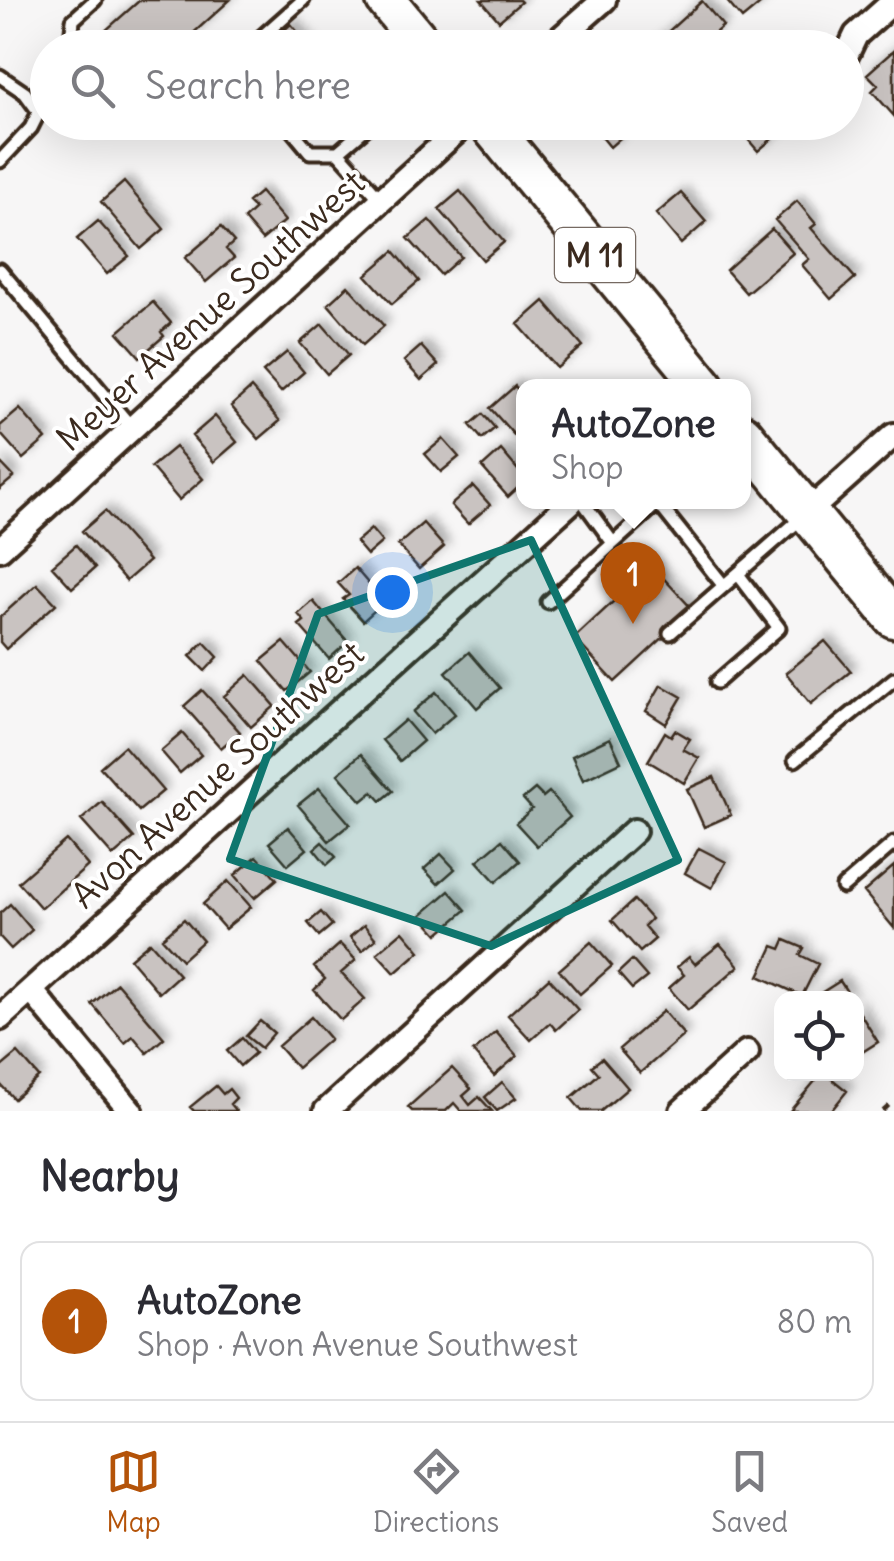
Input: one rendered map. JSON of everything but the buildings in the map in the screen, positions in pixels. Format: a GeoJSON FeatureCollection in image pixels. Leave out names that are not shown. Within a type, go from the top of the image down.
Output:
{"type":"FeatureCollection","features":[{"type":"Feature","properties":{"kind":"main road"},"geometry":{"type":"LineString","coordinates":[[386,0],[410,30]]}},
{"type":"Feature","properties":{"kind":"main road","name":"M 11"},"geometry":{"type":"LineString","coordinates":[[502,140],[695,379]]}},
{"type":"Feature","properties":{"kind":"main road"},"geometry":{"type":"LineString","coordinates":[[751,444],[894,618]]}},
{"type":"Feature","properties":{"kind":"street"},"geometry":{"type":"LineString","coordinates":[[570,30],[604,0]]}},
{"type":"Feature","properties":{"kind":"street"},"geometry":{"type":"LineString","coordinates":[[862,30],[894,1]]}},
{"type":"Feature","properties":{"kind":"street","name":"Meyer Avenue Southwest"},"geometry":{"type":"LineString","coordinates":[[0,549],[448,140]]}},
{"type":"Feature","properties":{"kind":"street"},"geometry":{"type":"LineString","coordinates":[[808,512],[894,435]]}},
{"type":"Feature","properties":{"kind":"street","name":"Avon Avenue Southwest"},"geometry":{"type":"LineString","coordinates":[[11,1001],[563,509]]}},
{"type":"Feature","properties":{"kind":"street"},"geometry":{"type":"LineString","coordinates":[[326,1111],[634,832]]}},
{"type":"Feature","properties":{"kind":"street"},"geometry":{"type":"LineString","coordinates":[[11,1001],[132,1111]]}},
{"type":"Feature","properties":{"kind":"street"},"geometry":{"type":"LineString","coordinates":[[682,1111],[747,1052]]}},
{"type":"Feature","properties":{"kind":"lane"},"geometry":{"type":"LineString","coordinates":[[72,30],[73,20],[95,0]]}},
{"type":"Feature","properties":{"kind":"lane"},"geometry":{"type":"LineString","coordinates":[[270,30],[304,0]]}},
{"type":"Feature","properties":{"kind":"lane"},"geometry":{"type":"LineString","coordinates":[[0,76],[30,100]]}},
{"type":"Feature","properties":{"kind":"lane"},"geometry":{"type":"LineString","coordinates":[[0,160],[30,129]]}},
{"type":"Feature","properties":{"kind":"lane"},"geometry":{"type":"LineString","coordinates":[[300,140],[310,152],[338,152],[352,140]]}},
{"type":"Feature","properties":{"kind":"lane"},"geometry":{"type":"LineString","coordinates":[[338,152],[382,201]]}},
{"type":"Feature","properties":{"kind":"lane"},"geometry":{"type":"LineString","coordinates":[[0,270],[133,429]]}},
{"type":"Feature","properties":{"kind":"lane"},"geometry":{"type":"LineString","coordinates":[[588,509],[613,543]]}},
{"type":"Feature","properties":{"kind":"lane"},"geometry":{"type":"LineString","coordinates":[[548,602],[651,509]]}},
{"type":"Feature","properties":{"kind":"lane"},"geometry":{"type":"LineString","coordinates":[[663,509],[724,586]]}},
{"type":"Feature","properties":{"kind":"lane"},"geometry":{"type":"LineString","coordinates":[[670,634],[808,512]]}},
{"type":"Feature","properties":{"kind":"lane"},"geometry":{"type":"LineString","coordinates":[[717,682],[779,628],[738,574]]}},
{"type":"Feature","properties":{"kind":"lane"},"geometry":{"type":"LineString","coordinates":[[795,760],[894,679]]}},
{"type":"Feature","properties":{"kind":"lane"},"geometry":{"type":"LineString","coordinates":[[843,886],[894,843]]}},
{"type":"Feature","properties":{"kind":"path"},"geometry":{"type":"LineString","coordinates":[[883,1111],[894,1101]]}},
{"type":"Feature","properties":{"kind":"highlighted area"},"geometry":{"type":"Polygon","coordinates":[[[531,540],[678,860],[491,946],[230,859],[318,614],[531,540]]]}},
{"type":"Feature","properties":{"kind":"place","name":"AutoZone"},"geometry":{"type":"Point","coordinates":[633,624]}}]}
